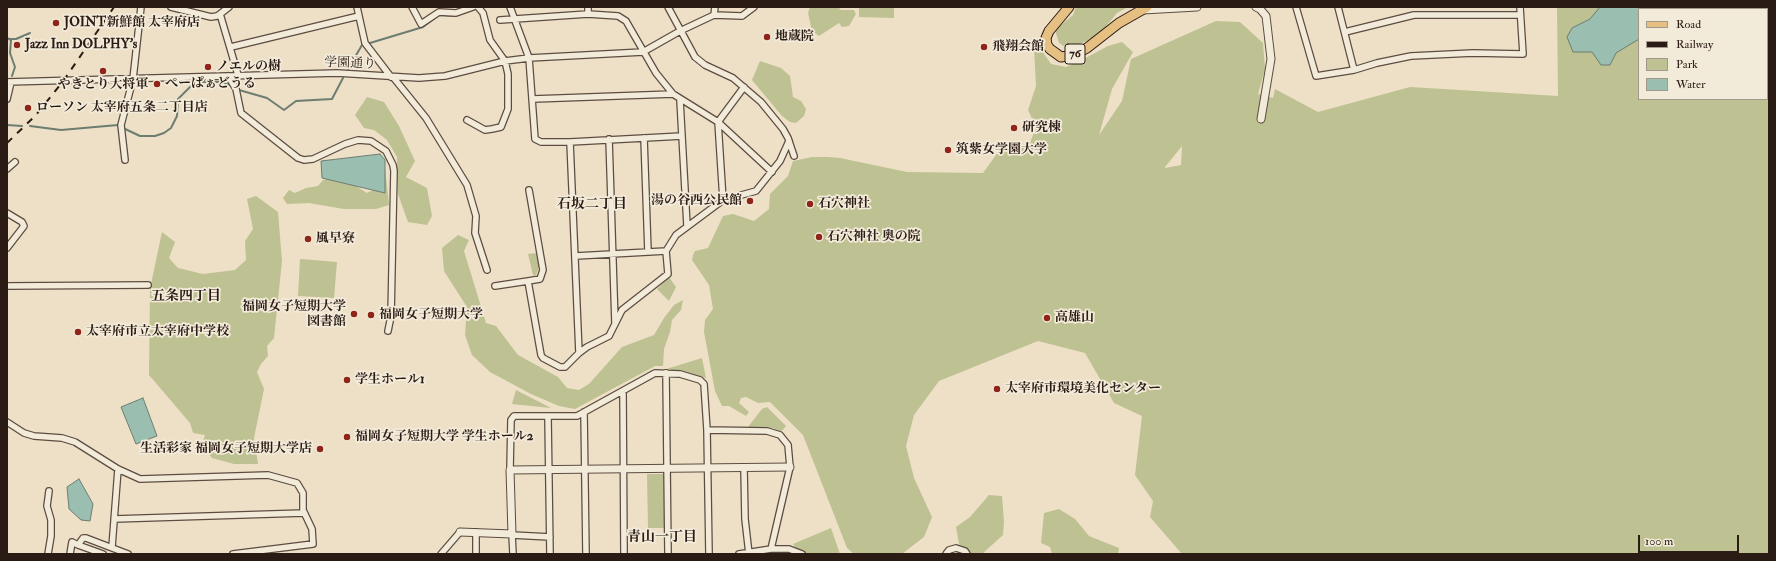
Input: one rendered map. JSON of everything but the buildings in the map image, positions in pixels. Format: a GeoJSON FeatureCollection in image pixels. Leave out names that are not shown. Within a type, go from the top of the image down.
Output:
{"type":"FeatureCollection","features":[{"type":"Feature","properties":{"kind":"main road","name":"76"},"geometry":{"type":"LineString","coordinates":[[1069,7],[1049,31],[1046,38],[1047,45],[1050,49],[1061,57],[1074,55],[1087,48],[1120,23],[1144,8]]}},
{"type":"Feature","properties":{"kind":"street"},"geometry":{"type":"LineString","coordinates":[[125,160],[122,125],[133,79],[141,7]]}},
{"type":"Feature","properties":{"kind":"street"},"geometry":{"type":"LineString","coordinates":[[170,7],[188,9],[211,16],[217,16],[229,7]]}},
{"type":"Feature","properties":{"kind":"street"},"geometry":{"type":"LineString","coordinates":[[357,7],[365,43],[426,118],[467,185],[476,216],[474,233],[487,270]]}},
{"type":"Feature","properties":{"kind":"street"},"geometry":{"type":"LineString","coordinates":[[412,7],[421,24],[436,13],[456,13],[473,7]]}},
{"type":"Feature","properties":{"kind":"street"},"geometry":{"type":"LineString","coordinates":[[467,120],[485,130],[501,126],[508,109],[508,74],[505,61],[490,40],[483,13],[478,7]]}},
{"type":"Feature","properties":{"kind":"street"},"geometry":{"type":"LineString","coordinates":[[510,7],[530,58],[536,140],[541,142],[570,142],[682,136]]}},
{"type":"Feature","properties":{"kind":"street"},"geometry":{"type":"LineString","coordinates":[[588,7],[588,14]]}},
{"type":"Feature","properties":{"kind":"street"},"geometry":{"type":"LineString","coordinates":[[668,7],[695,57],[705,65],[732,78],[761,102],[774,116],[789,141],[794,156]]}},
{"type":"Feature","properties":{"kind":"street"},"geometry":{"type":"LineString","coordinates":[[715,7],[714,16],[742,16],[754,7]]}},
{"type":"Feature","properties":{"kind":"street"},"geometry":{"type":"LineString","coordinates":[[1144,8],[1197,7]]}},
{"type":"Feature","properties":{"kind":"street"},"geometry":{"type":"LineString","coordinates":[[1296,7],[1316,76],[1354,70],[1377,63],[1411,56],[1472,53],[1523,54],[1520,7]]}},
{"type":"Feature","properties":{"kind":"street"},"geometry":{"type":"LineString","coordinates":[[1338,7],[1354,70]]}},
{"type":"Feature","properties":{"kind":"street"},"geometry":{"type":"LineString","coordinates":[[1260,8],[1266,16],[1271,60],[1261,119]]}},
{"type":"Feature","properties":{"kind":"street"},"geometry":{"type":"LineString","coordinates":[[220,14],[231,47],[238,75]]}},
{"type":"Feature","properties":{"kind":"street"},"geometry":{"type":"LineString","coordinates":[[500,20],[588,14],[618,16],[626,21],[656,73],[673,94],[680,100],[718,122],[772,172]]}},
{"type":"Feature","properties":{"kind":"street"},"geometry":{"type":"LineString","coordinates":[[1345,32],[1414,15],[1520,15]]}},
{"type":"Feature","properties":{"kind":"street"},"geometry":{"type":"LineString","coordinates":[[231,47],[359,16]]}},
{"type":"Feature","properties":{"kind":"street","name":"学園通り"},"geometry":{"type":"LineString","coordinates":[[9,82],[238,75],[337,74],[419,78],[445,76],[505,61],[530,58],[643,52],[680,31],[714,16]]}},
{"type":"Feature","properties":{"kind":"street"},"geometry":{"type":"LineString","coordinates":[[228,76],[236,89],[241,113],[298,158],[309,160],[345,144],[364,140],[377,144],[386,151],[394,171],[391,316],[388,331]]}},
{"type":"Feature","properties":{"kind":"street"},"geometry":{"type":"LineString","coordinates":[[7,99],[9,82]]}},
{"type":"Feature","properties":{"kind":"street"},"geometry":{"type":"LineString","coordinates":[[723,200],[718,122],[744,87]]}},
{"type":"Feature","properties":{"kind":"street"},"geometry":{"type":"LineString","coordinates":[[533,99],[673,94]]}},
{"type":"Feature","properties":{"kind":"street"},"geometry":{"type":"LineString","coordinates":[[680,100],[686,226]]}},
{"type":"Feature","properties":{"kind":"street"},"geometry":{"type":"LineString","coordinates":[[644,138],[648,252]]}},
{"type":"Feature","properties":{"kind":"street"},"geometry":{"type":"LineString","coordinates":[[609,139],[612,254],[616,325]]}},
{"type":"Feature","properties":{"kind":"street"},"geometry":{"type":"LineString","coordinates":[[528,281],[541,356],[560,367],[565,367],[587,347],[609,336],[616,325],[622,310],[668,274],[666,251],[674,238],[686,226],[723,200],[754,193],[772,172],[782,157],[789,141]]}},
{"type":"Feature","properties":{"kind":"street"},"geometry":{"type":"LineString","coordinates":[[570,142],[579,353]]}},
{"type":"Feature","properties":{"kind":"street"},"geometry":{"type":"LineString","coordinates":[[7,169],[15,162]]}},
{"type":"Feature","properties":{"kind":"street"},"geometry":{"type":"LineString","coordinates":[[495,286],[540,279],[543,270],[529,190]]}},
{"type":"Feature","properties":{"kind":"street"},"geometry":{"type":"LineString","coordinates":[[7,214],[22,222],[24,226],[7,248]]}},
{"type":"Feature","properties":{"kind":"street"},"geometry":{"type":"LineString","coordinates":[[576,256],[666,251]]}},
{"type":"Feature","properties":{"kind":"street"},"geometry":{"type":"LineString","coordinates":[[7,286],[148,285]]}},
{"type":"Feature","properties":{"kind":"street"},"geometry":{"type":"LineString","coordinates":[[513,554],[510,470],[511,420],[514,416],[577,416],[655,373],[666,373],[680,374],[704,383],[707,430],[709,554]]}},
{"type":"Feature","properties":{"kind":"street"},"geometry":{"type":"LineString","coordinates":[[666,373],[668,554]]}},
{"type":"Feature","properties":{"kind":"street"},"geometry":{"type":"LineString","coordinates":[[623,391],[624,554]]}},
{"type":"Feature","properties":{"kind":"street"},"geometry":{"type":"LineString","coordinates":[[584,412],[586,554]]}},
{"type":"Feature","properties":{"kind":"street"},"geometry":{"type":"LineString","coordinates":[[548,417],[550,554]]}},
{"type":"Feature","properties":{"kind":"street"},"geometry":{"type":"LineString","coordinates":[[7,422],[34,436],[62,438],[75,442],[140,480],[268,475],[297,483],[303,493],[303,510],[312,529],[313,544],[252,553],[233,554]]}},
{"type":"Feature","properties":{"kind":"street"},"geometry":{"type":"LineString","coordinates":[[707,430],[774,432],[783,438],[788,445],[790,467],[771,549]]}},
{"type":"Feature","properties":{"kind":"street"},"geometry":{"type":"LineString","coordinates":[[510,470],[790,467]]}},
{"type":"Feature","properties":{"kind":"street"},"geometry":{"type":"LineString","coordinates":[[112,547],[118,468]]}},
{"type":"Feature","properties":{"kind":"street"},"geometry":{"type":"LineString","coordinates":[[744,468],[745,519],[749,553]]}},
{"type":"Feature","properties":{"kind":"street"},"geometry":{"type":"LineString","coordinates":[[48,554],[51,531],[51,520],[47,506],[49,491]]}},
{"type":"Feature","properties":{"kind":"street"},"geometry":{"type":"LineString","coordinates":[[114,519],[304,513]]}},
{"type":"Feature","properties":{"kind":"street"},"geometry":{"type":"LineString","coordinates":[[441,554],[460,532],[550,537]]}},
{"type":"Feature","properties":{"kind":"street"},"geometry":{"type":"LineString","coordinates":[[476,532],[476,554]]}},
{"type":"Feature","properties":{"kind":"street"},"geometry":{"type":"LineString","coordinates":[[78,545],[83,538],[86,538],[128,554]]}},
{"type":"Feature","properties":{"kind":"street"},"geometry":{"type":"LineString","coordinates":[[70,554],[72,542],[103,554]]}},
{"type":"Feature","properties":{"kind":"street"},"geometry":{"type":"LineString","coordinates":[[946,554],[949,550],[956,548],[965,551],[967,554]]}},
{"type":"Feature","properties":{"kind":"street"},"geometry":{"type":"LineString","coordinates":[[739,554],[771,549],[789,549],[802,554]]}},
{"type":"Feature","properties":{"kind":"green space"},"geometry":{"type":"Polygon","coordinates":[[[810,7],[838,7],[841,10],[854,10],[856,14],[849,26],[842,27],[839,23],[819,36],[812,31],[808,13],[810,7]]]}},
{"type":"Feature","properties":{"kind":"green space"},"geometry":{"type":"Polygon","coordinates":[[[859,7],[894,7],[894,18],[859,17],[859,7]]]}},
{"type":"Feature","properties":{"kind":"green space"},"geometry":{"type":"Polygon","coordinates":[[[1076,7],[1128,7],[1117,13],[1098,36],[1068,49],[1059,43],[1055,30],[1073,15],[1076,7]]]}},
{"type":"Feature","properties":{"kind":"green space"},"geometry":{"type":"Polygon","coordinates":[[[1557,7],[1741,7],[1638,8],[1638,100],[1768,100],[1769,43],[1769,554],[1182,554],[1150,517],[1153,501],[1135,475],[1142,416],[1114,403],[1085,353],[1038,341],[939,381],[914,415],[906,446],[914,478],[932,517],[924,537],[902,554],[854,554],[847,548],[803,435],[770,402],[758,403],[746,397],[741,398],[739,403],[749,412],[746,416],[729,406],[722,406],[715,391],[704,332],[705,320],[713,309],[709,285],[692,260],[695,251],[708,248],[723,216],[733,214],[754,221],[769,209],[770,194],[788,176],[793,161],[812,157],[840,158],[907,172],[983,173],[1001,148],[1030,143],[1036,127],[1028,110],[1036,86],[1034,48],[1040,48],[1051,64],[1066,67],[1108,46],[1122,42],[1133,52],[1112,89],[1099,135],[1122,101],[1131,59],[1216,21],[1240,22],[1263,43],[1265,69],[1258,94],[1273,98],[1275,89],[1318,112],[1410,87],[1558,96],[1557,7]],[[1182,146],[1165,167],[1181,165],[1182,146]]]}},
{"type":"Feature","properties":{"kind":"green space"},"geometry":{"type":"Polygon","coordinates":[[[760,61],[781,68],[790,76],[793,97],[801,101],[806,109],[804,116],[796,123],[790,122],[782,116],[752,80],[760,61]]]}},
{"type":"Feature","properties":{"kind":"green space"},"geometry":{"type":"Polygon","coordinates":[[[367,97],[384,102],[399,126],[415,161],[406,177],[427,188],[432,216],[427,225],[408,222],[398,194],[397,157],[387,140],[374,130],[364,128],[355,115],[367,97]]]}},
{"type":"Feature","properties":{"kind":"green space"},"geometry":{"type":"Polygon","coordinates":[[[374,159],[385,168],[389,205],[376,209],[344,209],[309,203],[287,204],[283,198],[289,190],[295,193],[306,188],[318,186],[323,180],[332,178],[348,181],[367,193],[379,187],[374,159]]]}},
{"type":"Feature","properties":{"kind":"green space"},"geometry":{"type":"Polygon","coordinates":[[[256,196],[278,212],[282,261],[274,338],[267,346],[268,356],[261,364],[257,372],[264,389],[254,438],[258,464],[234,464],[212,458],[202,445],[205,435],[193,433],[190,423],[149,375],[150,289],[162,232],[175,242],[169,258],[178,268],[203,274],[235,270],[246,260],[245,241],[253,229],[247,199],[256,196]]]}},
{"type":"Feature","properties":{"kind":"green space"},"geometry":{"type":"Polygon","coordinates":[[[458,235],[469,240],[464,251],[486,323],[496,326],[518,355],[558,377],[567,388],[579,390],[589,384],[622,347],[654,335],[674,305],[683,300],[681,310],[672,320],[670,332],[664,349],[663,366],[655,366],[575,409],[559,406],[531,394],[490,372],[472,355],[465,335],[467,307],[444,271],[442,248],[458,235]]]}},
{"type":"Feature","properties":{"kind":"green space"},"geometry":{"type":"Polygon","coordinates":[[[537,253],[539,267],[536,275],[533,275],[528,254],[537,253]]]}},
{"type":"Feature","properties":{"kind":"green space"},"geometry":{"type":"Polygon","coordinates":[[[300,259],[337,262],[334,298],[298,296],[300,259]]]}},
{"type":"Feature","properties":{"kind":"green space"},"geometry":{"type":"Polygon","coordinates":[[[669,277],[676,287],[669,301],[657,289],[669,277]]]}},
{"type":"Feature","properties":{"kind":"green space"},"geometry":{"type":"Polygon","coordinates":[[[702,358],[706,378],[680,371],[663,370],[702,358]]]}},
{"type":"Feature","properties":{"kind":"green space"},"geometry":{"type":"Polygon","coordinates":[[[516,390],[551,408],[512,404],[516,390]]]}},
{"type":"Feature","properties":{"kind":"green space"},"geometry":{"type":"Polygon","coordinates":[[[767,407],[786,426],[781,432],[773,428],[748,427],[762,409],[767,407]]]}},
{"type":"Feature","properties":{"kind":"green space"},"geometry":{"type":"Polygon","coordinates":[[[647,474],[663,474],[665,476],[665,528],[648,528],[647,474]]]}},
{"type":"Feature","properties":{"kind":"green space"},"geometry":{"type":"Polygon","coordinates":[[[989,495],[1002,496],[1004,522],[1003,535],[982,554],[972,554],[959,544],[956,527],[970,517],[989,495]]]}},
{"type":"Feature","properties":{"kind":"green space"},"geometry":{"type":"Polygon","coordinates":[[[1059,509],[1075,519],[1089,536],[1119,548],[1118,554],[1052,554],[1050,547],[1041,543],[1044,513],[1059,509]]]}},
{"type":"Feature","properties":{"kind":"green space"},"geometry":{"type":"Polygon","coordinates":[[[831,528],[840,554],[807,554],[795,547],[793,544],[831,528]]]}},
{"type":"Feature","properties":{"kind":"water"},"geometry":{"type":"Polygon","coordinates":[[[1600,7],[1641,7],[1638,8],[1638,40],[1616,53],[1610,65],[1601,65],[1592,52],[1573,52],[1567,37],[1572,28],[1590,19],[1600,7]]]}},
{"type":"Feature","properties":{"kind":"water"},"geometry":{"type":"Polygon","coordinates":[[[380,154],[385,160],[385,193],[322,178],[321,161],[380,154]]]}},
{"type":"Feature","properties":{"kind":"water"},"geometry":{"type":"Polygon","coordinates":[[[143,398],[157,436],[136,444],[121,407],[143,398]]]}},
{"type":"Feature","properties":{"kind":"water"},"geometry":{"type":"Polygon","coordinates":[[[79,479],[93,504],[90,521],[81,520],[69,509],[67,487],[79,479]]]}},
{"type":"Feature","properties":{"kind":"waterway"},"geometry":{"type":"LineString","coordinates":[[370,43],[423,27],[439,15],[455,16]]}},
{"type":"Feature","properties":{"kind":"waterway"},"geometry":{"type":"LineString","coordinates":[[10,39],[16,39],[30,33]]}},
{"type":"Feature","properties":{"kind":"waterway"},"geometry":{"type":"LineString","coordinates":[[7,38],[11,40],[10,53],[15,67],[12,76]]}},
{"type":"Feature","properties":{"kind":"waterway"},"geometry":{"type":"LineString","coordinates":[[348,69],[362,45]]}},
{"type":"Feature","properties":{"kind":"waterway"},"geometry":{"type":"LineString","coordinates":[[239,90],[267,98],[284,110],[296,101],[332,99],[343,78]]}},
{"type":"Feature","properties":{"kind":"waterway"},"geometry":{"type":"LineString","coordinates":[[123,128],[140,136],[155,136],[164,133],[171,128],[177,116],[178,99],[195,82],[221,82],[229,85]]}},
{"type":"Feature","properties":{"kind":"waterway"},"geometry":{"type":"LineString","coordinates":[[7,125],[22,126]]}},
{"type":"Feature","properties":{"kind":"waterway"},"geometry":{"type":"LineString","coordinates":[[30,126],[61,130],[118,125]]}},
{"type":"Feature","properties":{"kind":"railway"},"geometry":{"type":"LineString","coordinates":[[7,143],[36,115],[64,80],[114,7]]}},
{"type":"Feature","properties":{"kind":"place","name":"JOINT新鮮館 太宰府店"},"geometry":{"type":"Point","coordinates":[56,23]}},
{"type":"Feature","properties":{"kind":"place","name":"地蔵院"},"geometry":{"type":"Point","coordinates":[767,37]}},
{"type":"Feature","properties":{"kind":"place","name":"Jazz Inn DOLPHY's"},"geometry":{"type":"Point","coordinates":[17,45]}},
{"type":"Feature","properties":{"kind":"place","name":"飛翔会館"},"geometry":{"type":"Point","coordinates":[984,47]}},
{"type":"Feature","properties":{"kind":"place","name":"ノエルの樹"},"geometry":{"type":"Point","coordinates":[208,67]}},
{"type":"Feature","properties":{"kind":"place","name":"やきとり大将軍"},"geometry":{"type":"Point","coordinates":[103,71]}},
{"type":"Feature","properties":{"kind":"place","name":"ぺーぱぁどうる"},"geometry":{"type":"Point","coordinates":[157,84]}},
{"type":"Feature","properties":{"kind":"place","name":"ローソン 太宰府五条二丁目店"},"geometry":{"type":"Point","coordinates":[28,108]}},
{"type":"Feature","properties":{"kind":"place","name":"研究棟"},"geometry":{"type":"Point","coordinates":[1014,128]}},
{"type":"Feature","properties":{"kind":"place","name":"筑紫女学園大学"},"geometry":{"type":"Point","coordinates":[948,150]}},
{"type":"Feature","properties":{"kind":"place","name":"湯の谷西公民館"},"geometry":{"type":"Point","coordinates":[750,201]}},
{"type":"Feature","properties":{"kind":"place","name":"石穴神社"},"geometry":{"type":"Point","coordinates":[810,204]}},
{"type":"Feature","properties":{"kind":"place","name":"石穴神社 奥の院"},"geometry":{"type":"Point","coordinates":[819,237]}},
{"type":"Feature","properties":{"kind":"place","name":"風早寮"},"geometry":{"type":"Point","coordinates":[308,239]}},
{"type":"Feature","properties":{"kind":"place","name":"福岡女子短期大学 図書館"},"geometry":{"type":"Point","coordinates":[354,314]}},
{"type":"Feature","properties":{"kind":"place","name":"福岡女子短期大学"},"geometry":{"type":"Point","coordinates":[371,315]}},
{"type":"Feature","properties":{"kind":"place","name":"高雄山"},"geometry":{"type":"Point","coordinates":[1047,318]}},
{"type":"Feature","properties":{"kind":"place","name":"太宰府市立太宰府中学校"},"geometry":{"type":"Point","coordinates":[78,332]}},
{"type":"Feature","properties":{"kind":"place","name":"学生ホール1"},"geometry":{"type":"Point","coordinates":[347,380]}},
{"type":"Feature","properties":{"kind":"place","name":"太宰府市環境美化センター"},"geometry":{"type":"Point","coordinates":[997,389]}},
{"type":"Feature","properties":{"kind":"place","name":"福岡女子短期大学 学生ホール2"},"geometry":{"type":"Point","coordinates":[347,437]}},
{"type":"Feature","properties":{"kind":"place","name":"生活彩家 福岡女子短期大学店"},"geometry":{"type":"Point","coordinates":[320,449]}},
{"type":"Feature","properties":{"kind":"district","name":"石坂二丁目"},"geometry":{"type":"Point","coordinates":[592,205]}},
{"type":"Feature","properties":{"kind":"district","name":"五条四丁目"},"geometry":{"type":"Point","coordinates":[186,297]}},
{"type":"Feature","properties":{"kind":"district","name":"青山一丁目"},"geometry":{"type":"Point","coordinates":[662,538]}}]}
